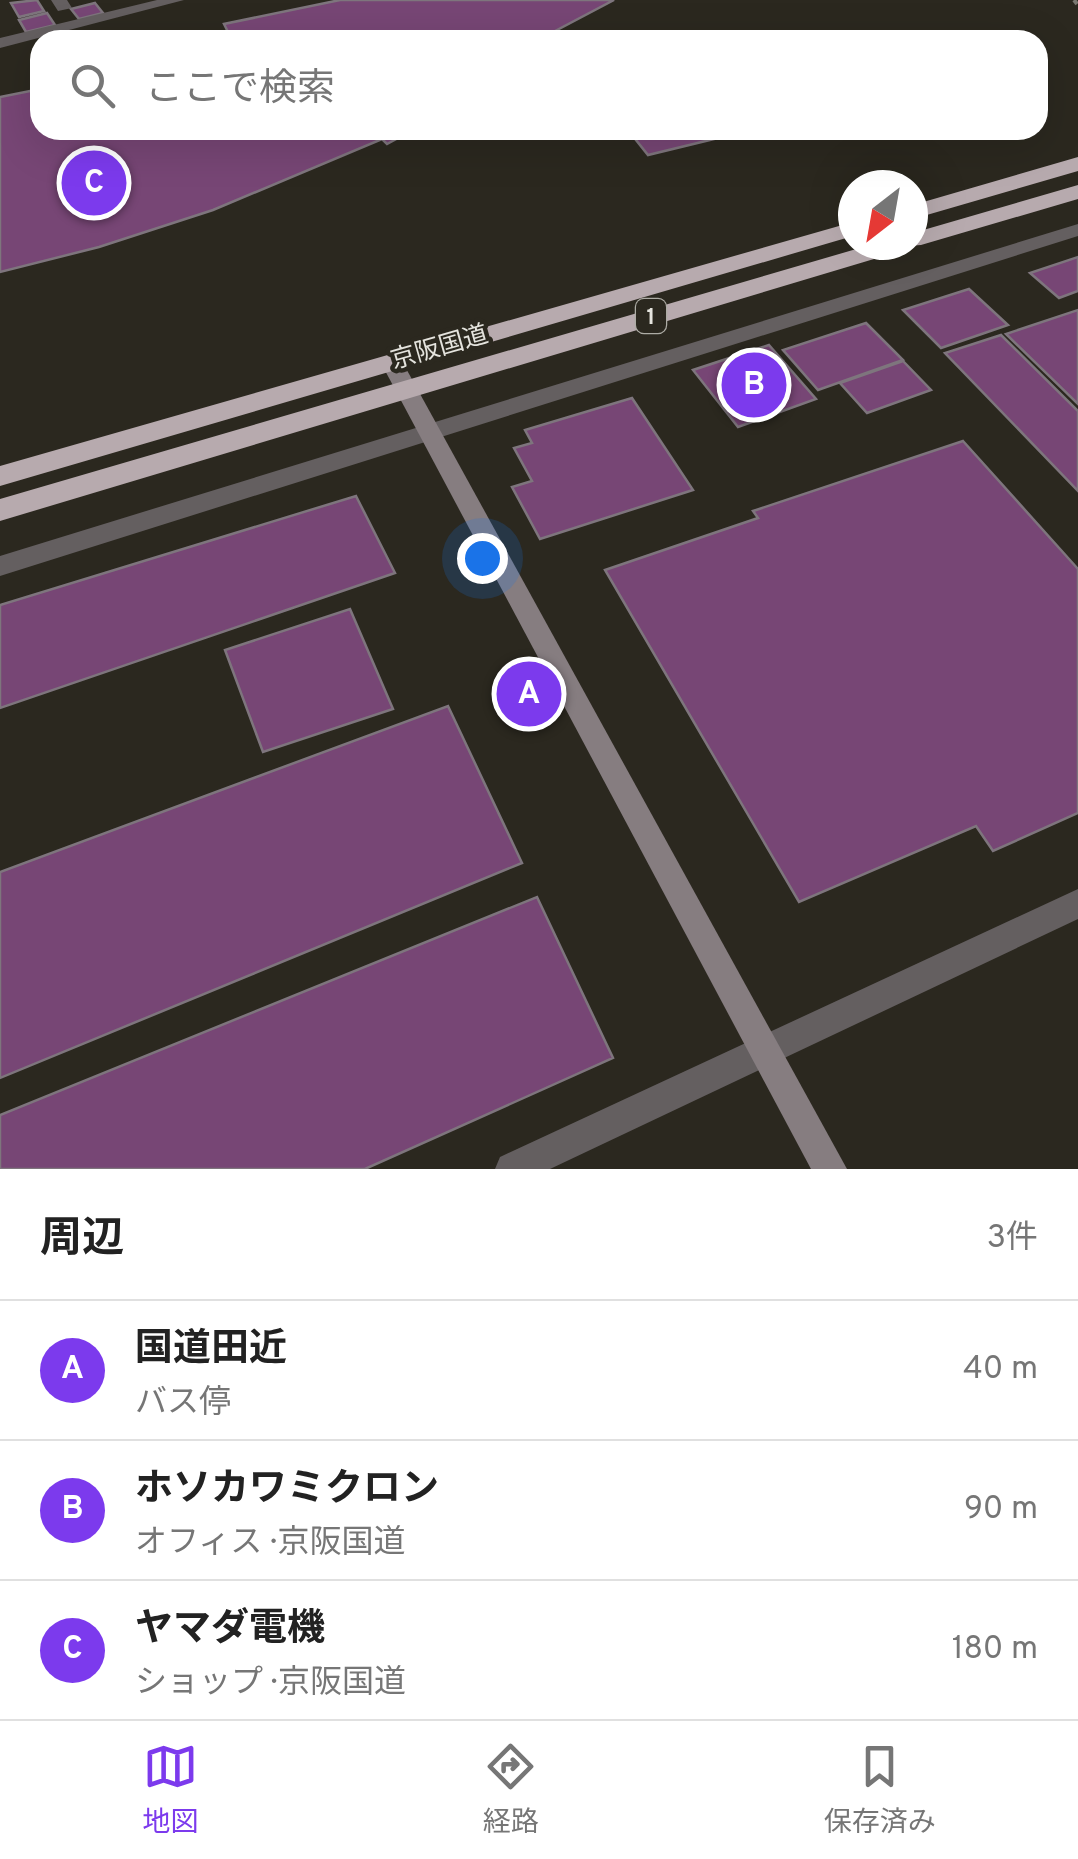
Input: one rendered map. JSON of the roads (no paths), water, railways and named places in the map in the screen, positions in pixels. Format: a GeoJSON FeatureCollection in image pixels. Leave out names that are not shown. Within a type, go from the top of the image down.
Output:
{"type":"FeatureCollection","features":[{"type":"Feature","properties":{"kind":"highway"},"geometry":{"type":"LineString","coordinates":[[928,208],[1078,164]]}},
{"type":"Feature","properties":{"kind":"highway"},"geometry":{"type":"LineString","coordinates":[[928,236],[1078,192]]}},
{"type":"Feature","properties":{"kind":"highway","name":"京阪国道"},"geometry":{"type":"LineString","coordinates":[[0,510],[399,375],[838,234]]}},
{"type":"Feature","properties":{"kind":"highway","name":"京阪国道"},"geometry":{"type":"LineString","coordinates":[[0,476],[839,260]]}},
{"type":"Feature","properties":{"kind":"street"},"geometry":{"type":"LineString","coordinates":[[54,30],[166,1]]}},
{"type":"Feature","properties":{"kind":"street"},"geometry":{"type":"LineString","coordinates":[[0,44],[30,36]]}},
{"type":"Feature","properties":{"kind":"street"},"geometry":{"type":"LineString","coordinates":[[0,566],[1078,230]]}},
{"type":"Feature","properties":{"kind":"street"},"geometry":{"type":"LineString","coordinates":[[399,375],[830,1169]]}},
{"type":"Feature","properties":{"kind":"street"},"geometry":{"type":"LineString","coordinates":[[512,1169],[1078,904]]}},
{"type":"Feature","properties":{"kind":"place","name":"ヤマダ電機"},"geometry":{"type":"Point","coordinates":[94,183]}},
{"type":"Feature","properties":{"kind":"place","name":"ホソカワミクロン"},"geometry":{"type":"Point","coordinates":[754,385]}},
{"type":"Feature","properties":{"kind":"place","name":"国道田近"},"geometry":{"type":"Point","coordinates":[529,694]}}]}
